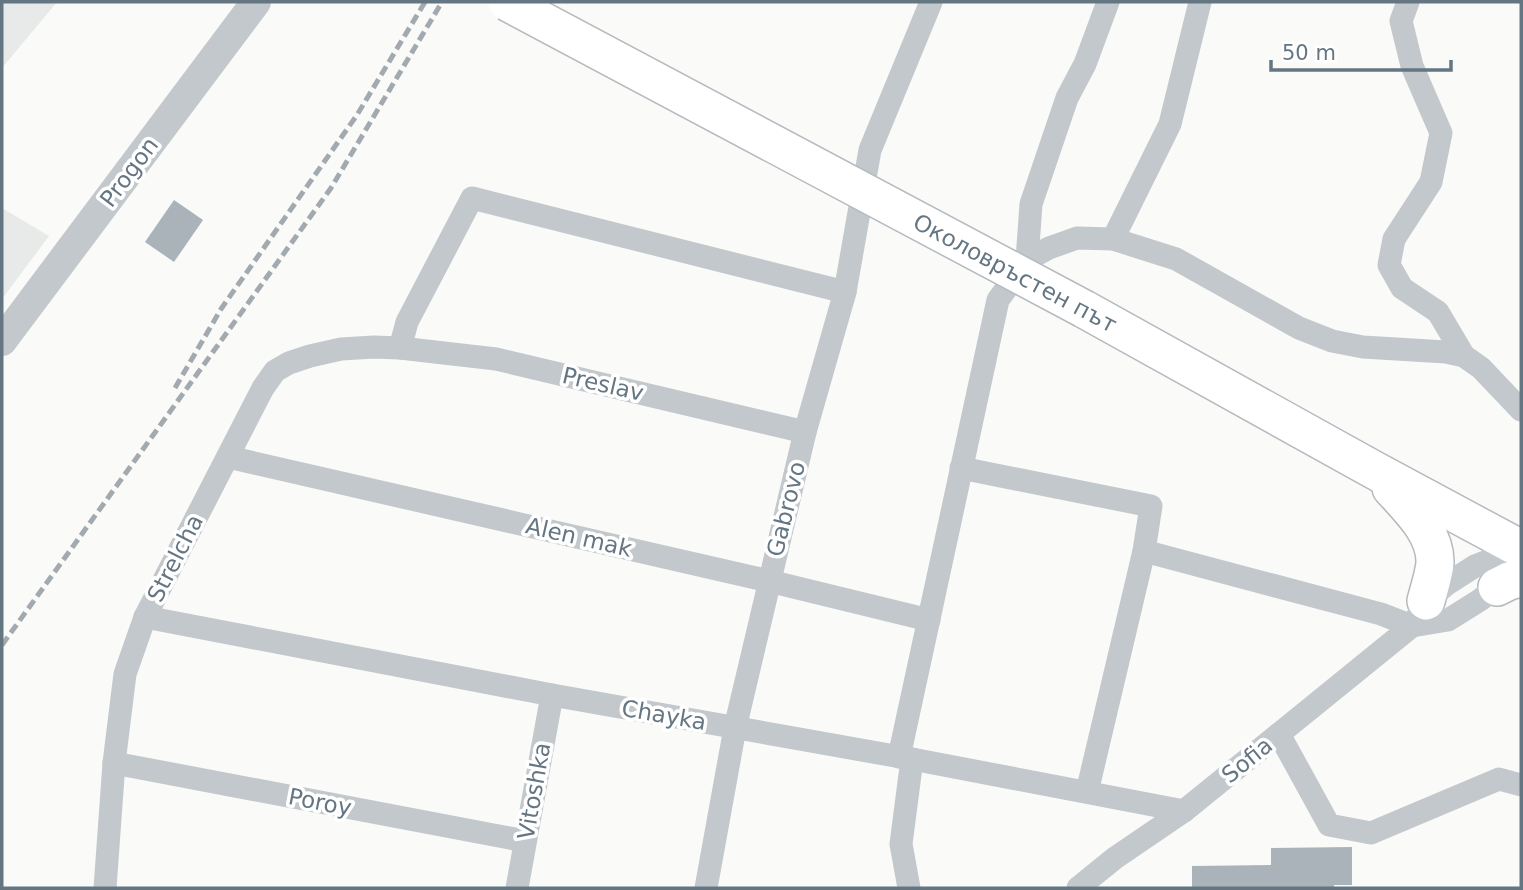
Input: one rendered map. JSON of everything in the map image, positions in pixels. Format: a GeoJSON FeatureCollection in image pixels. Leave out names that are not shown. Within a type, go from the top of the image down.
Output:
{"type":"FeatureCollection","features":[{"type":"Feature","properties":{"kind":"main road","name":"Околовръстен път"},"geometry":{"type":"LineString","coordinates":[[507,2],[1084,309],[1374,470],[1517,567]]}},
{"type":"Feature","properties":{"kind":"main road"},"geometry":{"type":"LineString","coordinates":[[1374,470],[1422,524],[1432,545],[1435,562],[1419,614]]}},
{"type":"Feature","properties":{"kind":"street","name":"Progon"},"geometry":{"type":"LineString","coordinates":[[2,341],[256,2]]}},
{"type":"Feature","properties":{"kind":"street","name":"Gabrovo"},"geometry":{"type":"LineString","coordinates":[[706,888],[735,728],[769,581],[805,432],[845,292],[870,150],[931,2]]}},
{"type":"Feature","properties":{"kind":"street"},"geometry":{"type":"LineString","coordinates":[[1027,260],[1031,204],[1068,99],[1085,64],[1108,2]]}},
{"type":"Feature","properties":{"kind":"street"},"geometry":{"type":"LineString","coordinates":[[1113,239],[1170,124],[1200,2]]}},
{"type":"Feature","properties":{"kind":"street"},"geometry":{"type":"LineString","coordinates":[[1408,2],[1401,21],[1412,66],[1441,133],[1431,182],[1394,239],[1389,265],[1402,288],[1438,312],[1464,356]]}},
{"type":"Feature","properties":{"kind":"street"},"geometry":{"type":"LineString","coordinates":[[400,348],[407,322],[472,198],[845,292]]}},
{"type":"Feature","properties":{"kind":"street"},"geometry":{"type":"LineString","coordinates":[[909,888],[901,844],[905,758],[929,620],[998,300],[1027,260],[1049,248],[1077,238],[1113,239],[1176,259],[1299,328],[1332,341],[1363,347],[1446,352],[1464,356],[1481,368],[1521,410]]}},
{"type":"Feature","properties":{"kind":"street","name":"Preslav"},"geometry":{"type":"LineString","coordinates":[[400,348],[496,359],[805,432]]}},
{"type":"Feature","properties":{"kind":"street","name":"Strelcha"},"geometry":{"type":"LineString","coordinates":[[105,888],[114,763],[125,674],[145,617],[263,388],[275,371],[310,356],[341,349],[400,348]]}},
{"type":"Feature","properties":{"kind":"street","name":"Alen mak"},"geometry":{"type":"LineString","coordinates":[[228,457],[929,620]]}},
{"type":"Feature","properties":{"kind":"street"},"geometry":{"type":"LineString","coordinates":[[961,468],[1151,506],[1144,551],[1087,792]]}},
{"type":"Feature","properties":{"kind":"street"},"geometry":{"type":"LineString","coordinates":[[1144,551],[1381,614],[1419,614],[1448,620],[1480,600],[1517,567]]}},
{"type":"Feature","properties":{"kind":"street","name":"Sofia"},"geometry":{"type":"LineString","coordinates":[[1093,884],[1115,858],[1184,811],[1279,734],[1419,614],[1447,584],[1475,566],[1517,567]]}},
{"type":"Feature","properties":{"kind":"street","name":"Chayka"},"geometry":{"type":"LineString","coordinates":[[145,617],[1184,811]]}},
{"type":"Feature","properties":{"kind":"street","name":"Vitoshka"},"geometry":{"type":"LineString","coordinates":[[517,888],[552,695]]}},
{"type":"Feature","properties":{"kind":"street"},"geometry":{"type":"LineString","coordinates":[[1279,734],[1329,825],[1371,834],[1499,779],[1521,785]]}},
{"type":"Feature","properties":{"kind":"street","name":"Poroy"},"geometry":{"type":"LineString","coordinates":[[114,763],[525,841]]}},
{"type":"Feature","properties":{"kind":"shaded area"},"geometry":{"type":"Polygon","coordinates":[[[2,2],[57,2],[2,68],[2,2]]]}},
{"type":"Feature","properties":{"kind":"shaded area"},"geometry":{"type":"Polygon","coordinates":[[[2,208],[49,236],[2,299],[2,208]]]}},
{"type":"Feature","properties":{"kind":"building"},"geometry":{"type":"Polygon","coordinates":[[[174,200],[203,220],[174,262],[145,242],[174,200]]]}},
{"type":"Feature","properties":{"kind":"building"},"geometry":{"type":"Polygon","coordinates":[[[1352,847],[1352,885],[1334,885],[1334,888],[1192,888],[1192,866],[1271,865],[1271,848],[1352,847]]]}},
{"type":"Feature","properties":{"kind":"railway"},"geometry":{"type":"LineString","coordinates":[[175,388],[221,309],[357,115],[425,2]]}},
{"type":"Feature","properties":{"kind":"railway"},"geometry":{"type":"LineString","coordinates":[[2,645],[331,188],[442,2]]}}]}
